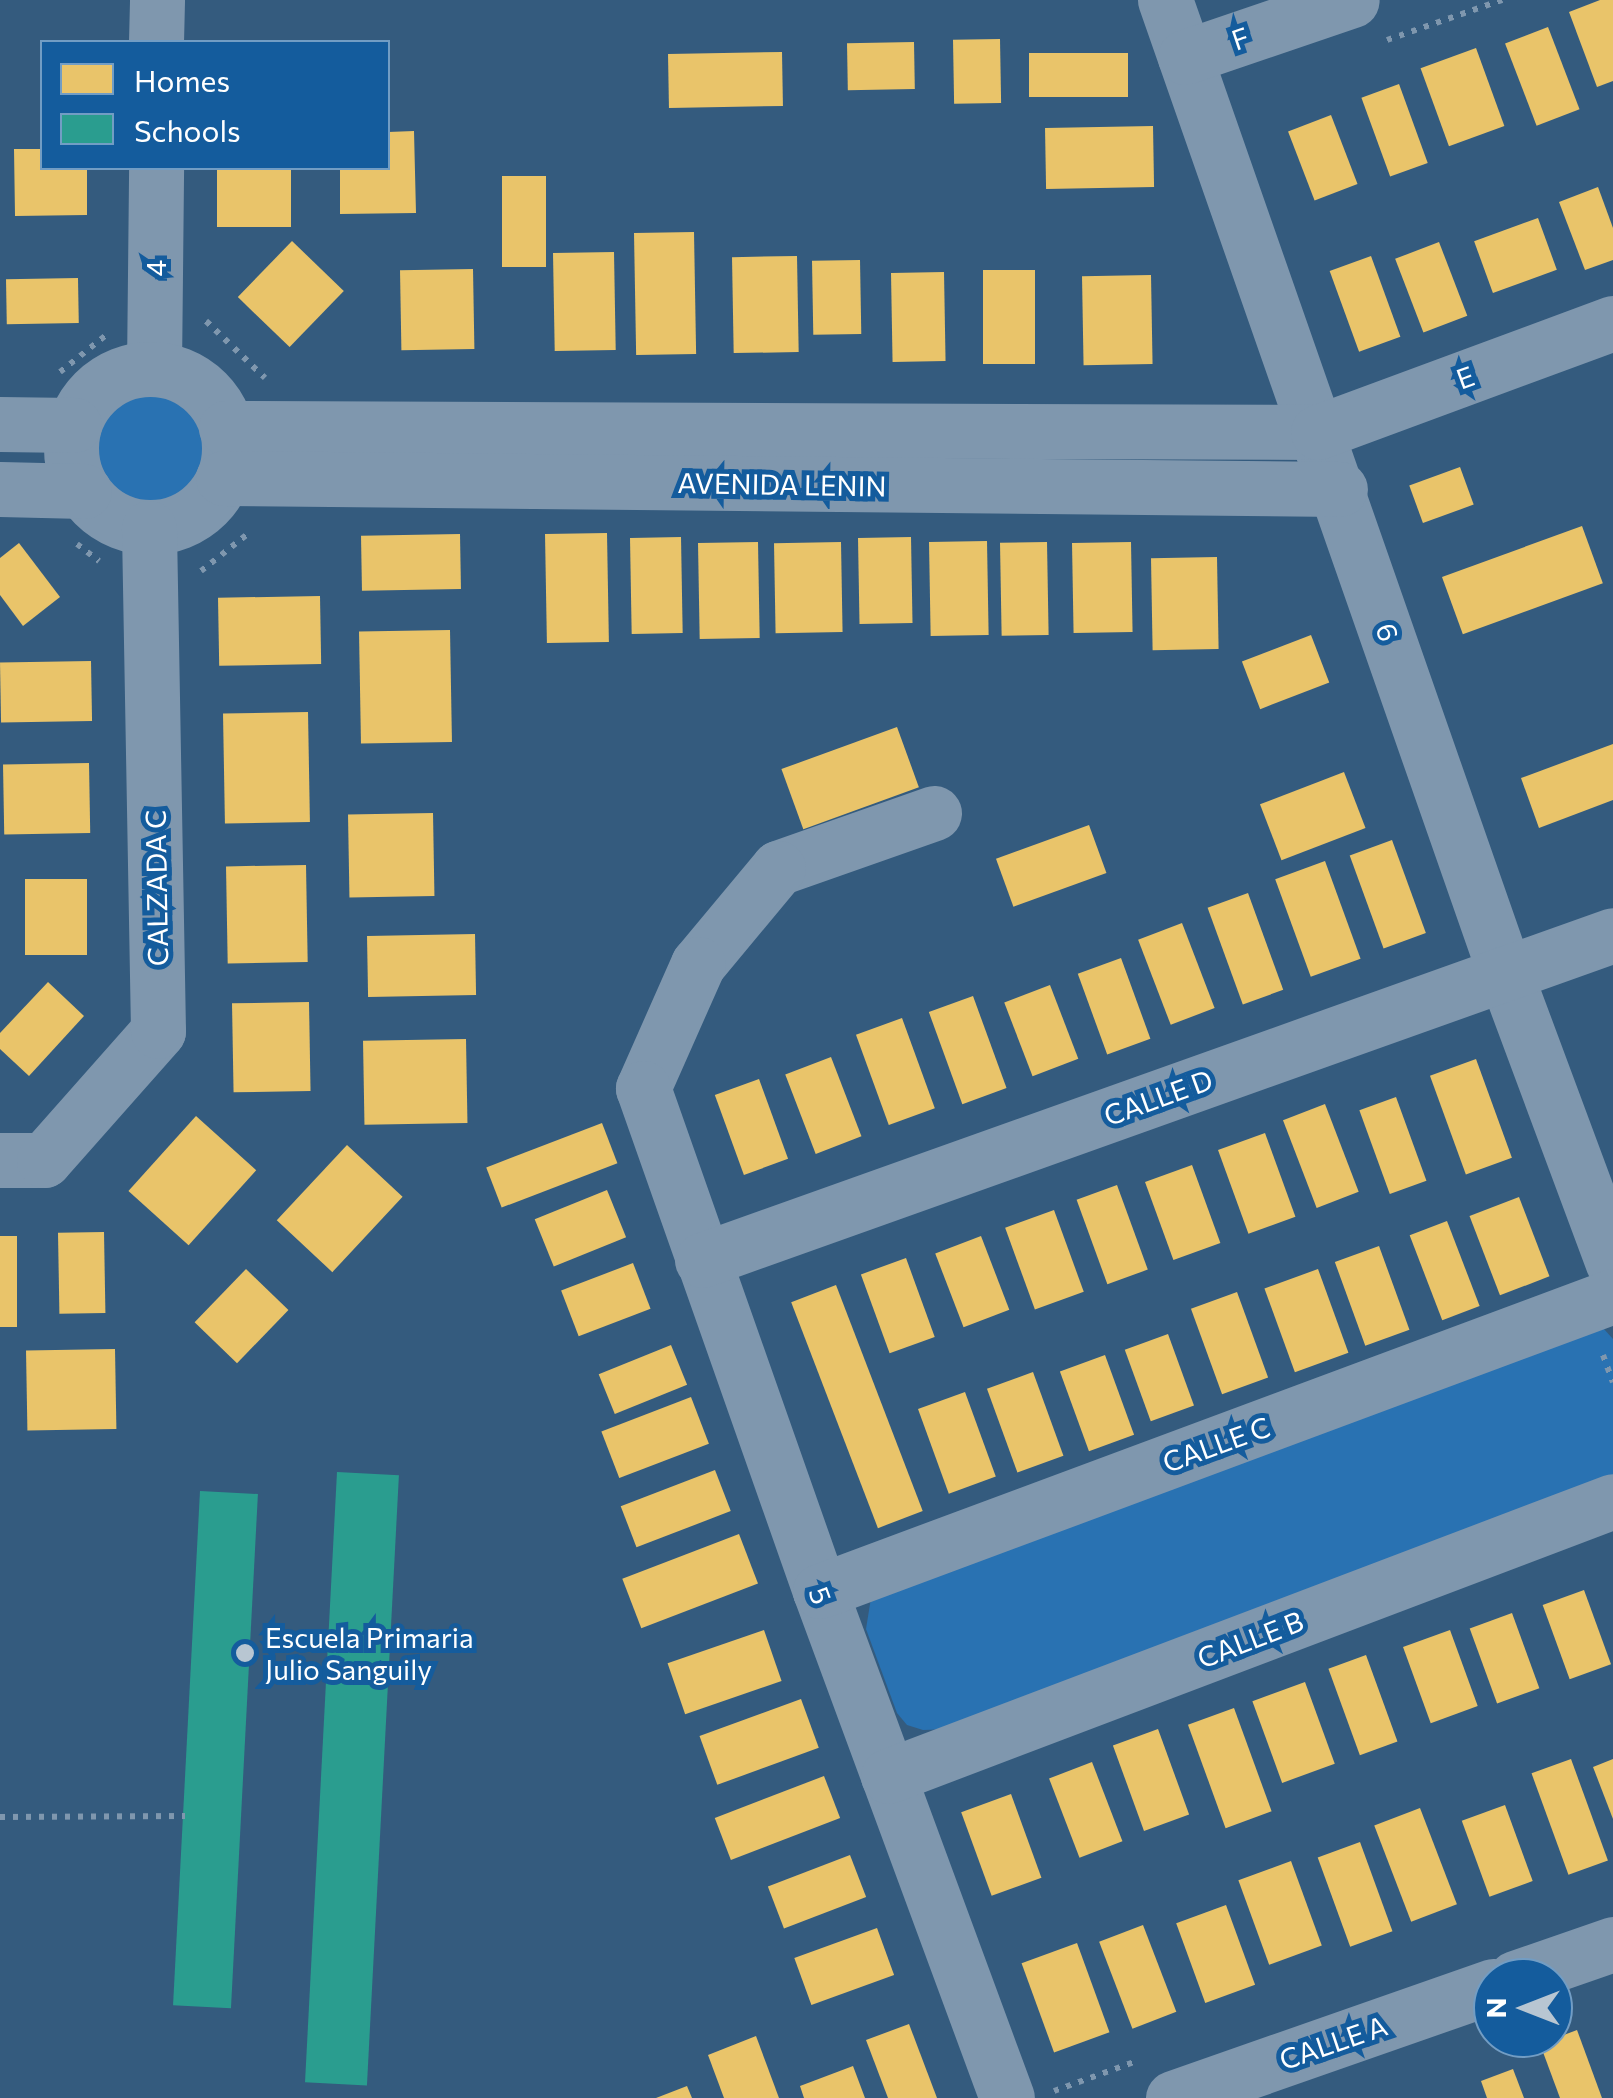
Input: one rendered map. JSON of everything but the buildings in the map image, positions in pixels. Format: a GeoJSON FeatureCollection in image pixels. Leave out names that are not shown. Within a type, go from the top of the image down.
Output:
{"type":"FeatureCollection","features":[{"type":"Feature","properties":{"kind":"street"},"geometry":{"type":"LineString","coordinates":[[156,40],[157,0]]}},
{"type":"Feature","properties":{"kind":"street","name":"6"},"geometry":{"type":"LineString","coordinates":[[1166,0],[1340,489],[1505,974],[1604,1289]]}},
{"type":"Feature","properties":{"kind":"street","name":"F"},"geometry":{"type":"LineString","coordinates":[[1185,57],[1352,0]]}},
{"type":"Feature","properties":{"kind":"street","name":"4"},"geometry":{"type":"LineString","coordinates":[[154,369],[156,170]]}},
{"type":"Feature","properties":{"kind":"street","name":"E"},"geometry":{"type":"LineString","coordinates":[[1318,432],[1613,323]]}},
{"type":"Feature","properties":{"kind":"street"},"geometry":{"type":"LineString","coordinates":[[0,424],[65,400],[86,402],[105,383],[128,372],[154,369],[179,374],[200,386],[216,405],[225,453],[212,499],[173,525],[149,528],[124,523],[101,511],[78,515],[0,490]]}},
{"type":"Feature","properties":{"kind":"street"},"geometry":{"type":"LineString","coordinates":[[65,400],[78,515]]}},
{"type":"Feature","properties":{"kind":"street","name":"AVENIDA LENIN"},"geometry":{"type":"LineString","coordinates":[[225,453],[1318,432]]}},
{"type":"Feature","properties":{"kind":"street","name":"AVENIDA LENIN"},"geometry":{"type":"LineString","coordinates":[[225,453],[1340,489]]}},
{"type":"Feature","properties":{"kind":"street","name":"CALZADA C"},"geometry":{"type":"LineString","coordinates":[[0,1160],[44,1160],[158,1031],[149,528]]}},
{"type":"Feature","properties":{"kind":"street","name":"5"},"geometry":{"type":"LineString","coordinates":[[934,813],[778,868],[698,964],[643,1088],[820,1591],[1007,2098]]}},
{"type":"Feature","properties":{"kind":"street","name":"CALLE D"},"geometry":{"type":"LineString","coordinates":[[702,1260],[1613,934]]}},
{"type":"Feature","properties":{"kind":"street","name":"CALLE C"},"geometry":{"type":"LineString","coordinates":[[820,1591],[1604,1289]]}},
{"type":"Feature","properties":{"kind":"street","name":"CALLE B"},"geometry":{"type":"LineString","coordinates":[[888,1776],[1613,1500]]}},
{"type":"Feature","properties":{"kind":"street"},"geometry":{"type":"LineString","coordinates":[[1573,1958],[1613,1944]]}},
{"type":"Feature","properties":{"kind":"street","name":"CALLE A"},"geometry":{"type":"LineString","coordinates":[[1173,2098],[1473,1993]]}},
{"type":"Feature","properties":{"kind":"path"},"geometry":{"type":"LineString","coordinates":[[198,313],[271,383]]}},
{"type":"Feature","properties":{"kind":"path"},"geometry":{"type":"LineString","coordinates":[[65,400],[108,332]]}},
{"type":"Feature","properties":{"kind":"path"},"geometry":{"type":"LineString","coordinates":[[78,515],[107,567]]}},
{"type":"Feature","properties":{"kind":"path"},"geometry":{"type":"LineString","coordinates":[[192,578],[259,527]]}},
{"type":"Feature","properties":{"kind":"path"},"geometry":{"type":"LineString","coordinates":[[1604,1289],[1613,1382]]}},
{"type":"Feature","properties":{"kind":"path"},"geometry":{"type":"LineString","coordinates":[[0,1817],[185,1816]]}},
{"type":"Feature","properties":{"kind":"shaded area"},"geometry":{"type":"Polygon","coordinates":[[[149,390],[172,395],[192,408],[205,428],[210,451],[205,474],[192,494],[172,507],[149,512],[126,507],[106,494],[93,474],[88,451],[93,428],[106,408],[126,395],[149,390]]]}},
{"type":"Feature","properties":{"kind":"shaded area"},"geometry":{"type":"Polygon","coordinates":[[[1603,1328],[1613,1339],[1613,1481],[949,1729],[923,1730],[907,1725],[897,1713],[866,1629],[871,1598],[1603,1328]]]}},
{"type":"Feature","properties":{"kind":"place","name":"Escuela Primaria Julio Sanguily"},"geometry":{"type":"Point","coordinates":[245,1653]}}]}
